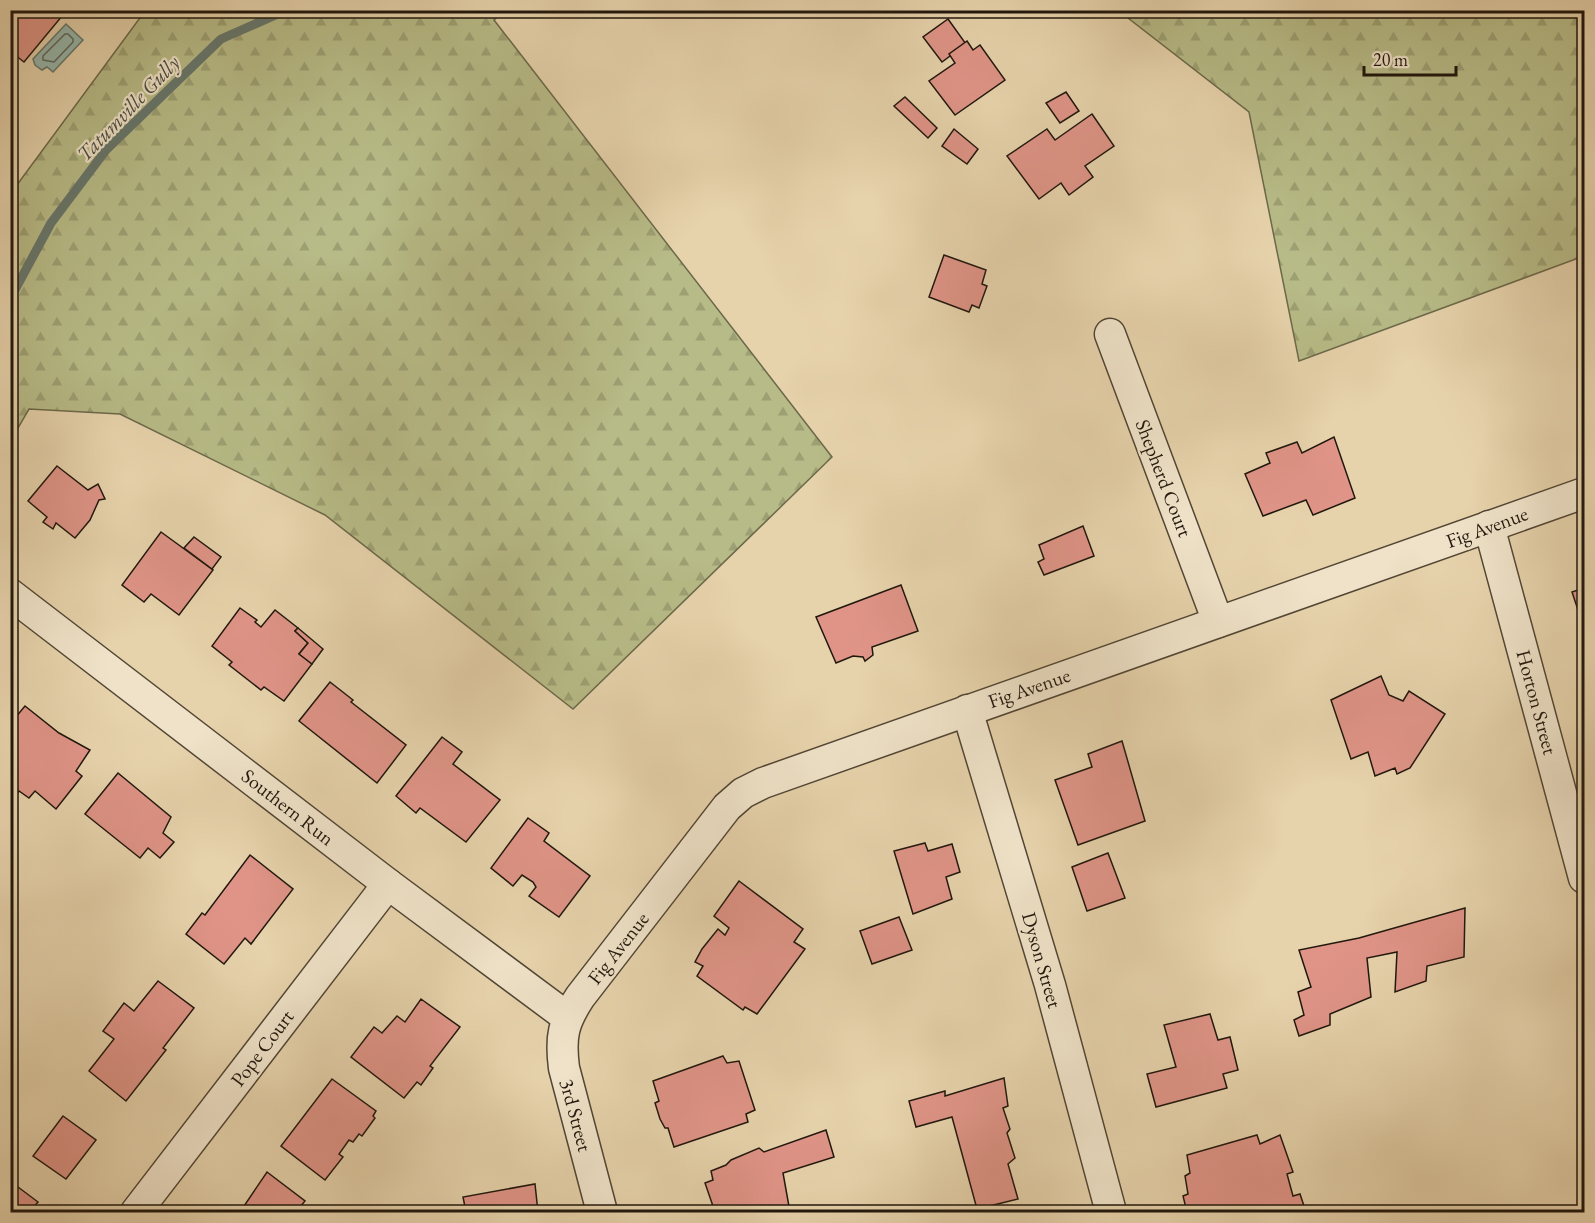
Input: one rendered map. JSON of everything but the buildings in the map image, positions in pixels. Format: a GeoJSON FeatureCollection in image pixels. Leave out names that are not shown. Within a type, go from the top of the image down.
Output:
{"type":"FeatureCollection","features":[{"type":"Feature","properties":{"kind":"street","name":"Shepherd Court"},"geometry":{"type":"LineString","coordinates":[[1110,334],[1218,622]]}},
{"type":"Feature","properties":{"kind":"street","name":"Fig Avenue"},"geometry":{"type":"LineString","coordinates":[[567,1017],[727,807],[743,794],[763,783],[1584,493]]}},
{"type":"Feature","properties":{"kind":"street","name":"Horton Street"},"geometry":{"type":"LineString","coordinates":[[1490,526],[1584,878]]}},
{"type":"Feature","properties":{"kind":"street","name":"Southern Run"},"geometry":{"type":"LineString","coordinates":[[10,594],[388,884],[567,1017]]}},
{"type":"Feature","properties":{"kind":"street","name":"Dyson Street"},"geometry":{"type":"LineString","coordinates":[[967,710],[1050,985],[1111,1212]]}},
{"type":"Feature","properties":{"kind":"street","name":"Pope Court"},"geometry":{"type":"LineString","coordinates":[[136,1212],[388,884]]}},
{"type":"Feature","properties":{"kind":"street","name":"3rd Street"},"geometry":{"type":"LineString","coordinates":[[567,1017],[561,1051],[564,1068],[602,1212]]}},
{"type":"Feature","properties":{"kind":"green space"},"geometry":{"type":"Polygon","coordinates":[[[145,11],[505,11],[494,20],[832,457],[573,709],[325,515],[120,414],[29,409],[11,440],[11,193],[145,11]]]}},
{"type":"Feature","properties":{"kind":"green space"},"geometry":{"type":"Polygon","coordinates":[[[1119,11],[1584,11],[1584,256],[1299,361],[1249,112],[1119,11]]]}},
{"type":"Feature","properties":{"kind":"water"},"geometry":{"type":"Polygon","coordinates":[[[66,24],[83,40],[53,72],[47,67],[42,70],[35,65],[33,59],[66,24]]]}},
{"type":"Feature","properties":{"kind":"waterway","name":"Tatumville Gully"},"geometry":{"type":"LineString","coordinates":[[10,299],[51,223],[106,150],[221,39],[287,10]]}}]}
